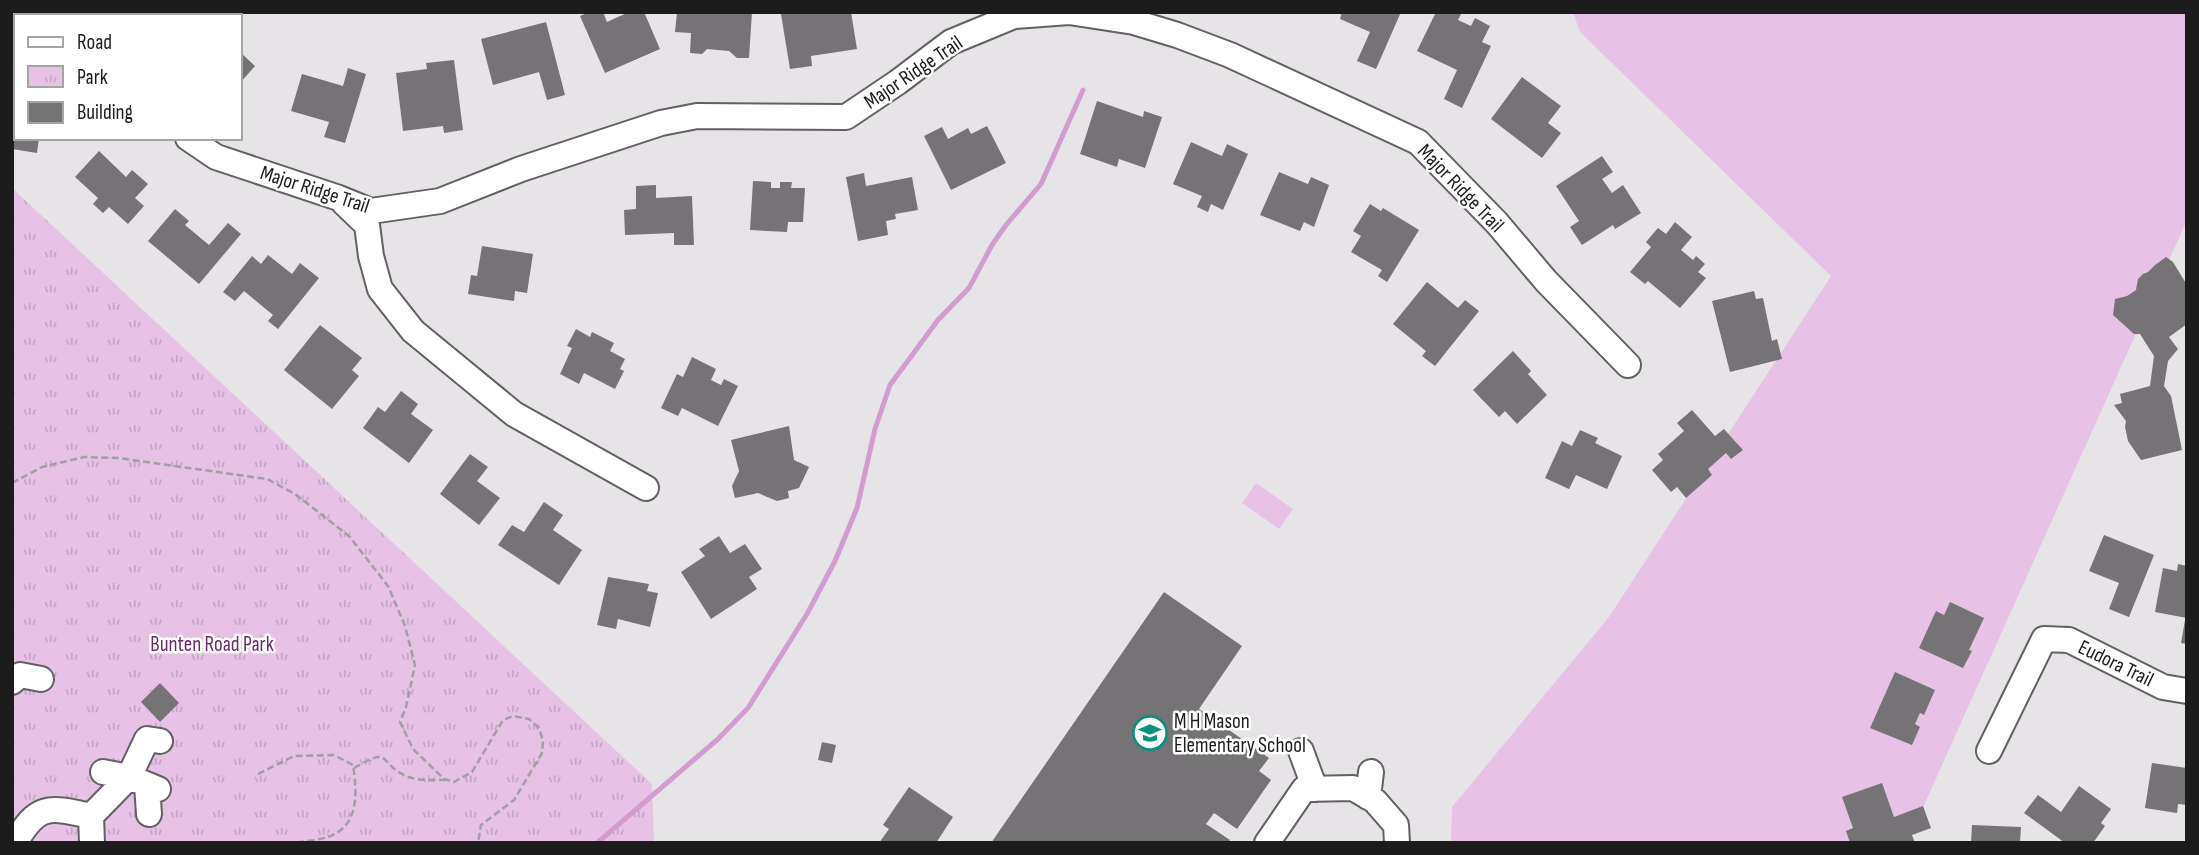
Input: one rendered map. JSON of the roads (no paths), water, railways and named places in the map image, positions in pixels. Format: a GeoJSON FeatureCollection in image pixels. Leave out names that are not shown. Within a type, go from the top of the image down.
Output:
{"type":"FeatureCollection","features":[{"type":"Feature","properties":{"kind":"street","name":"Major Ridge Trail"},"geometry":{"type":"LineString","coordinates":[[191,140],[216,157],[371,211],[440,201],[521,169],[661,122],[697,116],[846,117],[951,42],[1014,16],[1069,12],[1133,22],[1230,55],[1418,142],[1497,223],[1546,281],[1628,366]]}},
{"type":"Feature","properties":{"kind":"street"},"geometry":{"type":"LineString","coordinates":[[339,198],[367,225],[371,256],[380,289],[413,331],[514,414],[646,488]]}},
{"type":"Feature","properties":{"kind":"street","name":"Eudora Trail"},"geometry":{"type":"LineString","coordinates":[[1989,751],[2044,639],[2069,640],[2164,687],[2187,691]]}},
{"type":"Feature","properties":{"kind":"street"},"geometry":{"type":"LineString","coordinates":[[12,682],[20,675],[41,679]]}},
{"type":"Feature","properties":{"kind":"street"},"geometry":{"type":"LineString","coordinates":[[145,737],[145,784],[149,814]]}},
{"type":"Feature","properties":{"kind":"street"},"geometry":{"type":"LineString","coordinates":[[1301,751],[1315,789]]}},
{"type":"Feature","properties":{"kind":"street"},"geometry":{"type":"LineString","coordinates":[[103,772],[145,784]]}},
{"type":"Feature","properties":{"kind":"street"},"geometry":{"type":"LineString","coordinates":[[1368,797],[1371,772]]}},
{"type":"Feature","properties":{"kind":"street"},"geometry":{"type":"LineString","coordinates":[[15,843],[25,824],[36,814],[57,810],[91,816],[145,784]]}},
{"type":"Feature","properties":{"kind":"street"},"geometry":{"type":"LineString","coordinates":[[1267,843],[1304,789],[1353,788],[1375,801],[1396,825],[1397,843]]}},
{"type":"Feature","properties":{"kind":"street"},"geometry":{"type":"LineString","coordinates":[[91,816],[92,843]]}},
{"type":"Feature","properties":{"kind":"waterway"},"geometry":{"type":"LineString","coordinates":[[171,14],[179,12]]}},
{"type":"Feature","properties":{"kind":"waterway"},"geometry":{"type":"LineString","coordinates":[[597,843],[718,739],[748,708],[807,614],[835,561],[857,508],[875,429],[890,385],[938,320],[969,288],[992,245],[1041,184],[1083,90]]}},
{"type":"Feature","properties":{"kind":"place","name":"M H Mason Elementary School"},"geometry":{"type":"Point","coordinates":[1150,733]}},
{"type":"Feature","properties":{"kind":"park label","name":"Bunten Road Park"},"geometry":{"type":"Point","coordinates":[212,644]}}]}
